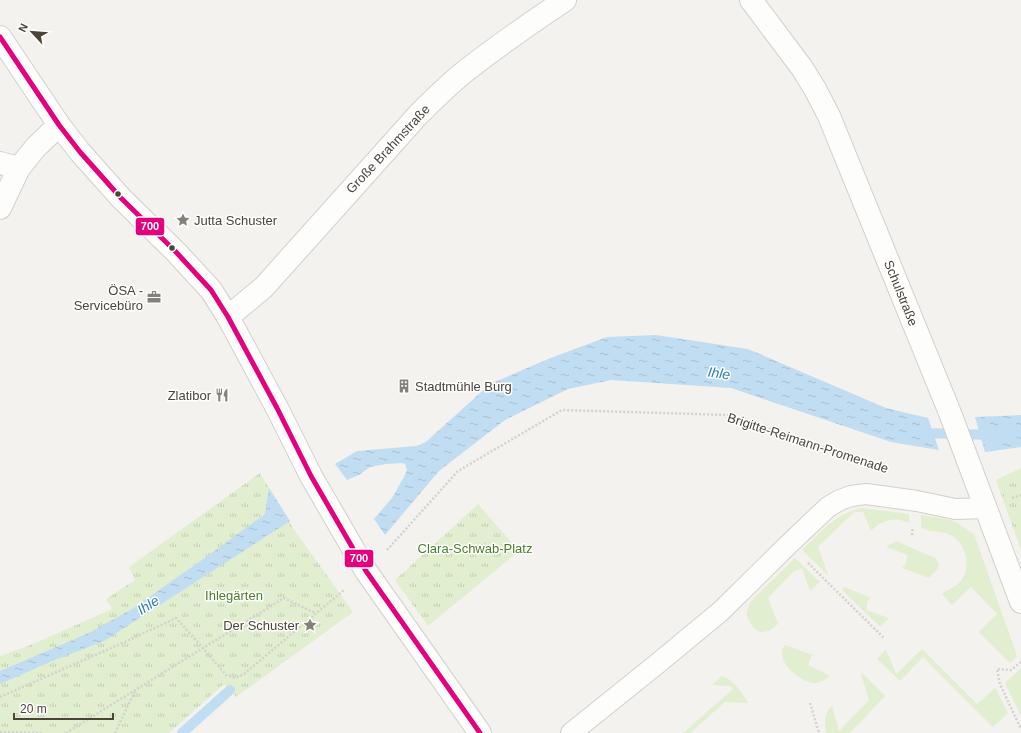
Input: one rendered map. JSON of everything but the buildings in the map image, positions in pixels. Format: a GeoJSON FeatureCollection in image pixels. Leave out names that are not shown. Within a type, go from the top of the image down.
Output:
{"type":"FeatureCollection","features":[{"type":"Feature","properties":{"kind":"street","name":"Große Brahmstraße"},"geometry":{"type":"LineString","coordinates":[[228,317],[264,287],[418,114],[467,70],[532,22],[565,0]]}},
{"type":"Feature","properties":{"kind":"street","name":"Schulstraße"},"geometry":{"type":"LineString","coordinates":[[751,0],[802,68],[829,116],[950,413],[1021,602]]}},
{"type":"Feature","properties":{"kind":"street"},"geometry":{"type":"LineString","coordinates":[[0,37],[59,125],[80,152],[121,198],[176,252],[211,290],[228,317],[278,408],[311,476],[366,571],[480,733]]}},
{"type":"Feature","properties":{"kind":"street"},"geometry":{"type":"LineString","coordinates":[[0,208],[9,166],[36,147],[59,125]]}},
{"type":"Feature","properties":{"kind":"lane"},"geometry":{"type":"LineString","coordinates":[[571,733],[721,611],[828,507],[840,500],[866,494],[917,501],[954,509],[986,508]]}},
{"type":"Feature","properties":{"kind":"path","name":"Brigitte-Reimann-Promenade"},"geometry":{"type":"LineString","coordinates":[[203,648],[226,676],[235,678],[244,674],[366,571],[392,545],[458,471],[562,410],[729,415],[881,467]]}},
{"type":"Feature","properties":{"kind":"path"},"geometry":{"type":"LineString","coordinates":[[789,544],[884,638]]}},
{"type":"Feature","properties":{"kind":"path"},"geometry":{"type":"LineString","coordinates":[[66,733],[284,598],[315,613]]}},
{"type":"Feature","properties":{"kind":"path"},"geometry":{"type":"LineString","coordinates":[[0,697],[176,618],[203,648]]}},
{"type":"Feature","properties":{"kind":"path"},"geometry":{"type":"LineString","coordinates":[[1021,662],[1011,670],[997,669],[1000,684],[1021,729]]}},
{"type":"Feature","properties":{"kind":"path"},"geometry":{"type":"LineString","coordinates":[[115,733],[135,691]]}},
{"type":"Feature","properties":{"kind":"path"},"geometry":{"type":"LineString","coordinates":[[810,703],[819,733]]}},
{"type":"Feature","properties":{"kind":"path"},"geometry":{"type":"LineString","coordinates":[[0,732],[42,733]]}},
{"type":"Feature","properties":{"kind":"green space"},"geometry":{"type":"Polygon","coordinates":[[[1021,468],[1021,550],[996,480],[1021,468]]]}},
{"type":"Feature","properties":{"kind":"green space","name":"Ihlegärten"},"geometry":{"type":"Polygon","coordinates":[[[260,473],[293,528],[353,612],[236,697],[224,684],[169,733],[0,733],[0,656],[33,644],[112,609],[106,599],[135,580],[129,567],[260,473]]]}},
{"type":"Feature","properties":{"kind":"green space","name":"Clara-Schwab-Platz"},"geometry":{"type":"Polygon","coordinates":[[[478,504],[519,551],[428,626],[395,580],[478,504]]]}},
{"type":"Feature","properties":{"kind":"green space"},"geometry":{"type":"Polygon","coordinates":[[[862,508],[909,514],[909,523],[902,520],[892,520],[880,524],[871,531],[863,512],[854,512],[818,547],[828,575],[802,550],[836,519],[844,514],[862,508]]]}},
{"type":"Feature","properties":{"kind":"green space"},"geometry":{"type":"Polygon","coordinates":[[[921,515],[956,522],[974,534],[1017,656],[1010,663],[979,632],[997,614],[971,587],[952,605],[942,594],[958,584],[964,576],[967,562],[966,555],[959,542],[954,537],[946,533],[921,528],[921,515]]]}},
{"type":"Feature","properties":{"kind":"green space"},"geometry":{"type":"Polygon","coordinates":[[[896,541],[935,558],[939,564],[938,569],[929,578],[902,568],[905,565],[908,555],[886,547],[896,541]]]}},
{"type":"Feature","properties":{"kind":"green space"},"geometry":{"type":"Polygon","coordinates":[[[795,558],[820,582],[810,591],[802,568],[793,572],[768,598],[778,624],[768,631],[757,631],[747,616],[747,610],[751,601],[795,558]]]}},
{"type":"Feature","properties":{"kind":"green space"},"geometry":{"type":"Polygon","coordinates":[[[844,587],[871,598],[868,600],[866,610],[889,618],[880,627],[842,590],[844,587]]]}},
{"type":"Feature","properties":{"kind":"green space"},"geometry":{"type":"Polygon","coordinates":[[[785,645],[813,655],[808,665],[830,676],[821,682],[815,683],[809,682],[796,675],[785,664],[782,651],[785,645]]]}},
{"type":"Feature","properties":{"kind":"green space"},"geometry":{"type":"Polygon","coordinates":[[[886,649],[896,674],[922,649],[977,704],[995,688],[1008,713],[993,727],[923,657],[900,681],[877,659],[886,649]]]}},
{"type":"Feature","properties":{"kind":"green space"},"geometry":{"type":"Polygon","coordinates":[[[1021,668],[1021,716],[1005,683],[1021,668]]]}},
{"type":"Feature","properties":{"kind":"green space"},"geometry":{"type":"Polygon","coordinates":[[[862,673],[885,696],[850,733],[826,733],[825,718],[827,712],[832,706],[839,731],[869,700],[861,674],[862,673]]]}},
{"type":"Feature","properties":{"kind":"green space"},"geometry":{"type":"Polygon","coordinates":[[[722,676],[726,677],[733,683],[748,703],[725,702],[690,733],[683,733],[733,689],[730,686],[712,685],[722,676]]]}},
{"type":"Feature","properties":{"kind":"water"},"geometry":{"type":"Polygon","coordinates":[[[656,335],[748,349],[886,408],[928,418],[939,450],[891,442],[731,388],[611,380],[568,389],[505,420],[439,471],[385,535],[374,519],[392,498],[404,477],[407,470],[405,464],[386,464],[370,467],[359,475],[347,480],[335,464],[357,451],[416,446],[422,444],[490,384],[548,359],[607,337],[656,335]]]}},
{"type":"Feature","properties":{"kind":"water"},"geometry":{"type":"Polygon","coordinates":[[[1021,415],[1021,447],[985,452],[975,417],[1021,415]]]}},
{"type":"Feature","properties":{"kind":"water"},"geometry":{"type":"Polygon","coordinates":[[[269,488],[290,521],[104,641],[57,659],[0,684],[0,671],[89,633],[132,609],[209,555],[265,514],[269,488]]]}},
{"type":"Feature","properties":{"kind":"waterway","name":"Ihle"},"geometry":{"type":"LineString","coordinates":[[921,433],[995,435],[1021,432]]}},
{"type":"Feature","properties":{"kind":"waterway","name":"Ihle"},"geometry":{"type":"LineString","coordinates":[[182,733],[230,690]]}},
{"type":"Feature","properties":{"kind":"transit line","name":"700"},"geometry":{"type":"LineString","coordinates":[[0,37],[59,125],[80,152],[121,198],[176,252],[211,290],[228,317],[277,408],[311,476],[366,571],[480,733]]}},
{"type":"Feature","properties":{"kind":"place","name":"Jutta Schuster"},"geometry":{"type":"Point","coordinates":[183,220]}},
{"type":"Feature","properties":{"kind":"place","name":"ÖSA - Servicebüro"},"geometry":{"type":"Point","coordinates":[154,297]}},
{"type":"Feature","properties":{"kind":"place","name":"Stadtmühle Burg"},"geometry":{"type":"Point","coordinates":[404,386]}},
{"type":"Feature","properties":{"kind":"place","name":"Zlatibor"},"geometry":{"type":"Point","coordinates":[222,395]}},
{"type":"Feature","properties":{"kind":"place","name":"Der Schuster"},"geometry":{"type":"Point","coordinates":[310,625]}}]}
